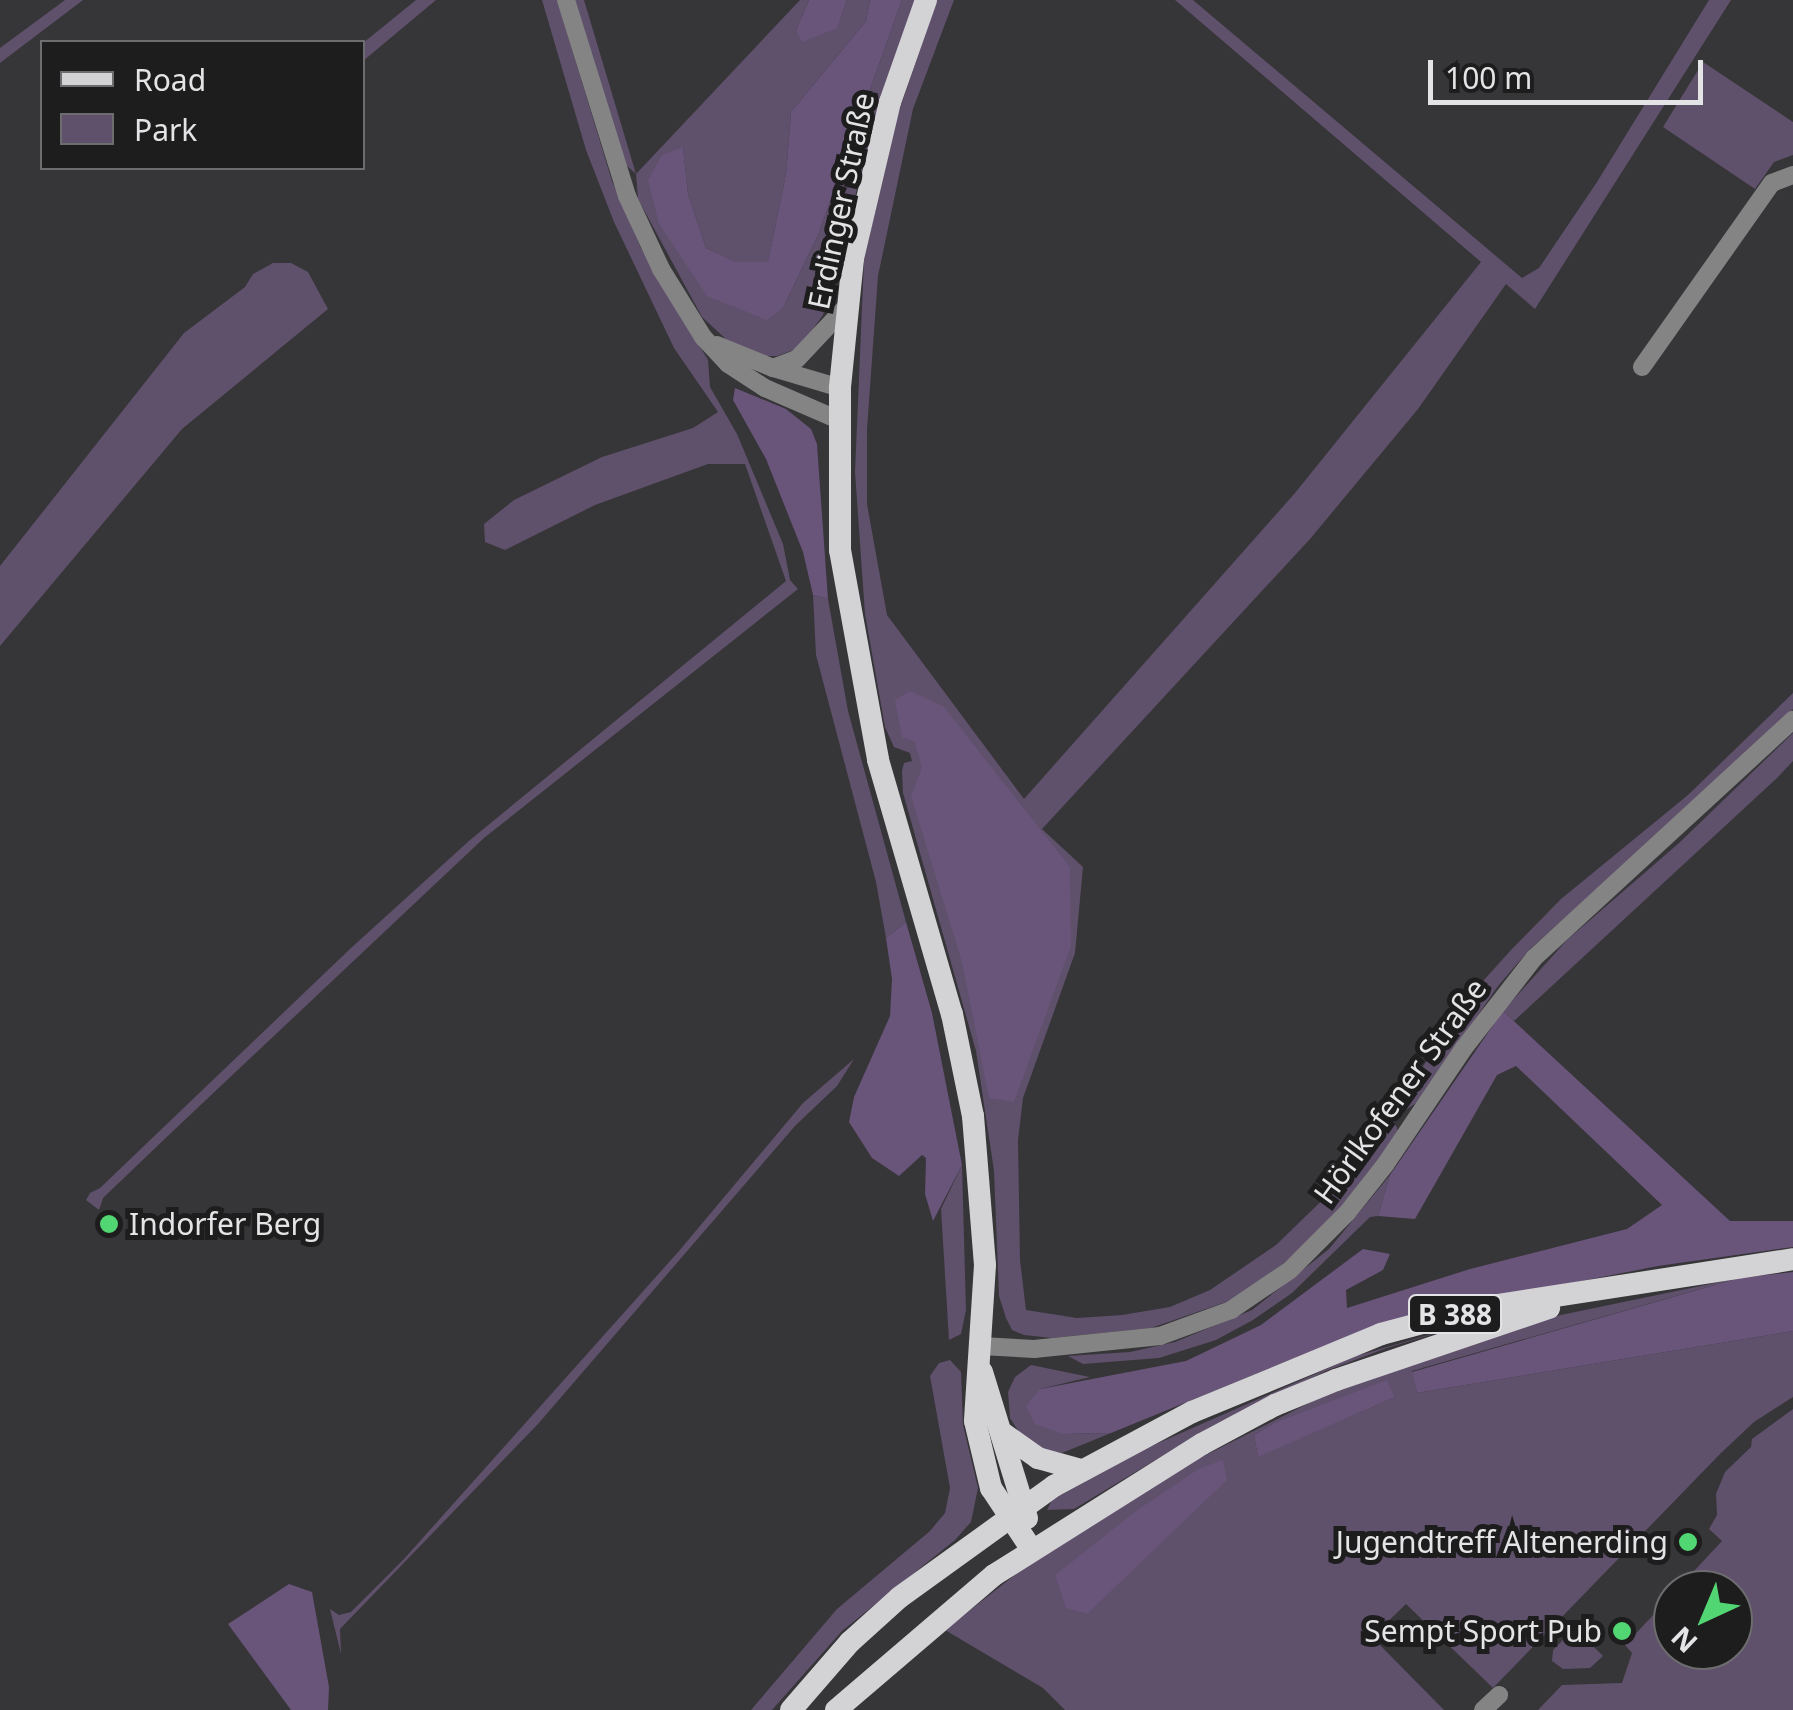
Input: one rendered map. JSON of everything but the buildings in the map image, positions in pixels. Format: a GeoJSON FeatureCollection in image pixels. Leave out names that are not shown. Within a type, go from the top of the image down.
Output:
{"type":"FeatureCollection","features":[{"type":"Feature","properties":{"kind":"main road","name":"Erdinger Straße"},"geometry":{"type":"LineString","coordinates":[[926,0],[890,102],[853,259],[840,388],[840,550],[856,656],[878,760],[948,1000],[974,1116],[985,1265],[975,1421],[991,1488],[1016,1512]]}},
{"type":"Feature","properties":{"kind":"main road","name":"B 388"},"geometry":{"type":"LineString","coordinates":[[791,1710],[850,1642],[887,1608],[1016,1512],[1081,1470],[1192,1412],[1381,1334],[1478,1308],[1793,1258]]}},
{"type":"Feature","properties":{"kind":"main road","name":"B 388"},"geometry":{"type":"LineString","coordinates":[[836,1710],[994,1575],[1132,1484],[1275,1405],[1400,1357],[1624,1285]]}},
{"type":"Feature","properties":{"kind":"main road"},"geometry":{"type":"LineString","coordinates":[[980,1355],[1004,1434],[1016,1512],[1032,1550]]}},
{"type":"Feature","properties":{"kind":"main road"},"geometry":{"type":"LineString","coordinates":[[1004,1434],[1038,1458],[1081,1470]]}},
{"type":"Feature","properties":{"kind":"street"},"geometry":{"type":"LineString","coordinates":[[566,0],[626,196],[661,269],[704,337],[728,364],[764,388],[839,420]]}},
{"type":"Feature","properties":{"kind":"street"},"geometry":{"type":"LineString","coordinates":[[1642,367],[1772,183],[1792,177]]}},
{"type":"Feature","properties":{"kind":"street"},"geometry":{"type":"LineString","coordinates":[[773,368],[798,359],[846,307]]}},
{"type":"Feature","properties":{"kind":"street"},"geometry":{"type":"LineString","coordinates":[[704,337],[773,368],[840,388]]}},
{"type":"Feature","properties":{"kind":"street","name":"Hörlkofener Straße"},"geometry":{"type":"LineString","coordinates":[[980,1355],[1160,1336],[1230,1310],[1290,1270],[1337,1224],[1385,1165],[1464,1048],[1534,958],[1793,720]]}},
{"type":"Feature","properties":{"kind":"street"},"geometry":{"type":"LineString","coordinates":[[1484,1710],[1499,1694]]}},
{"type":"Feature","properties":{"kind":"green space"},"geometry":{"type":"Polygon","coordinates":[[[65,0],[83,0],[0,63],[0,48],[65,0]]]}},
{"type":"Feature","properties":{"kind":"green space"},"geometry":{"type":"Polygon","coordinates":[[[416,0],[436,0],[365,59],[365,41],[416,0]]]}},
{"type":"Feature","properties":{"kind":"green space"},"geometry":{"type":"Polygon","coordinates":[[[542,0],[557,0],[612,181],[641,248],[708,360],[710,387],[737,434],[783,544],[790,580],[798,589],[484,838],[103,1198],[99,1210],[86,1200],[90,1193],[100,1188],[351,948],[470,840],[786,581],[745,464],[708,464],[595,505],[505,550],[485,542],[484,524],[514,500],[602,457],[693,428],[718,412],[674,348],[614,222],[586,150],[542,0]]]}},
{"type":"Feature","properties":{"kind":"green space"},"geometry":{"type":"Polygon","coordinates":[[[575,0],[584,0],[636,174],[626,165],[575,0]]]}},
{"type":"Feature","properties":{"kind":"green space"},"geometry":{"type":"Polygon","coordinates":[[[800,0],[809,0],[796,30],[837,27],[847,0],[870,0],[866,21],[791,112],[786,174],[768,263],[736,262],[706,248],[688,194],[683,148],[659,224],[783,308],[818,235],[902,0],[915,0],[881,100],[823,315],[799,348],[777,356],[760,356],[728,341],[702,317],[638,199],[636,174],[800,0]]]}},
{"type":"Feature","properties":{"kind":"green space"},"geometry":{"type":"Polygon","coordinates":[[[937,0],[954,0],[913,109],[878,276],[867,429],[867,504],[887,615],[1024,799],[1295,493],[1481,262],[1175,0],[1193,0],[1522,278],[1539,268],[1597,182],[1709,0],[1731,0],[1535,309],[1506,284],[1418,409],[1310,539],[1042,829],[1083,867],[1075,953],[1023,1098],[1018,1140],[1020,1260],[1026,1310],[1077,1318],[1122,1315],[1170,1307],[1210,1290],[1276,1245],[1340,1183],[1387,1122],[1394,1121],[1397,1128],[1398,1135],[1358,1187],[1308,1243],[1273,1272],[1229,1301],[1151,1328],[1052,1338],[1012,1330],[1006,1318],[999,1296],[994,1171],[976,1051],[903,793],[902,771],[904,763],[912,761],[910,753],[894,747],[885,727],[865,614],[855,472],[864,260],[897,117],[937,0]]]}},
{"type":"Feature","properties":{"kind":"green space"},"geometry":{"type":"Polygon","coordinates":[[[1703,62],[1793,122],[1793,155],[1774,162],[1755,189],[1663,127],[1703,62]]]}},
{"type":"Feature","properties":{"kind":"green space"},"geometry":{"type":"Polygon","coordinates":[[[273,263],[291,263],[308,272],[328,309],[182,429],[0,646],[0,566],[184,333],[245,287],[253,274],[273,263]]]}},
{"type":"Feature","properties":{"kind":"green space"},"geometry":{"type":"Polygon","coordinates":[[[813,595],[828,599],[848,711],[906,922],[886,938],[876,882],[816,655],[813,595]]]}},
{"type":"Feature","properties":{"kind":"green space"},"geometry":{"type":"Polygon","coordinates":[[[1793,693],[1793,709],[1771,733],[1529,950],[1498,986],[1418,1102],[1399,1114],[1396,1106],[1474,991],[1511,950],[1561,899],[1688,795],[1793,693]]]}},
{"type":"Feature","properties":{"kind":"green space"},"geometry":{"type":"Polygon","coordinates":[[[1793,733],[1793,761],[1777,778],[1514,1021],[1503,1011],[1567,940],[1679,843],[1793,733]]]}},
{"type":"Feature","properties":{"kind":"green space"},"geometry":{"type":"Polygon","coordinates":[[[854,1059],[837,1086],[795,1126],[538,1424],[340,1629],[343,1702],[341,1654],[330,1609],[339,1615],[351,1612],[404,1559],[679,1251],[803,1103],[854,1059]]]}},
{"type":"Feature","properties":{"kind":"green space"},"geometry":{"type":"Polygon","coordinates":[[[962,1165],[966,1310],[961,1334],[949,1340],[941,1209],[962,1165]]]}},
{"type":"Feature","properties":{"kind":"green space"},"geometry":{"type":"Polygon","coordinates":[[[1390,1175],[1378,1216],[1370,1217],[1292,1293],[1253,1320],[1216,1340],[1159,1358],[1083,1364],[1068,1356],[1130,1352],[1175,1342],[1252,1310],[1329,1249],[1390,1175]]]}},
{"type":"Feature","properties":{"kind":"green space"},"geometry":{"type":"Polygon","coordinates":[[[1739,1278],[1412,1371],[1417,1393],[1793,1331],[1793,1397],[1754,1422],[1720,1454],[1493,1688],[1406,1604],[1372,1637],[1444,1710],[1065,1710],[1043,1688],[945,1630],[1020,1571],[1188,1464],[1313,1401],[1406,1363],[1556,1316],[1739,1278]],[[1387,1381],[1276,1422],[1254,1435],[1258,1456],[1395,1397],[1387,1381]]]}},
{"type":"Feature","properties":{"kind":"green space"},"geometry":{"type":"Polygon","coordinates":[[[1524,1307],[1387,1348],[1326,1371],[1212,1426],[1074,1509],[1047,1510],[1052,1500],[1147,1448],[1356,1356],[1524,1307]]]}},
{"type":"Feature","properties":{"kind":"green space"},"geometry":{"type":"Polygon","coordinates":[[[950,1360],[961,1372],[963,1425],[978,1488],[971,1522],[955,1540],[842,1631],[772,1710],[751,1710],[837,1609],[930,1531],[945,1513],[950,1488],[930,1376],[939,1363],[950,1360]]]}},
{"type":"Feature","properties":{"kind":"green space"},"geometry":{"type":"Polygon","coordinates":[[[1031,1365],[1090,1377],[1040,1389],[1063,1434],[1111,1433],[1062,1453],[1042,1449],[1019,1432],[1010,1418],[1008,1392],[1015,1377],[1031,1365]]]}},
{"type":"Feature","properties":{"kind":"green space"},"geometry":{"type":"Polygon","coordinates":[[[1793,1409],[1793,1710],[1538,1710],[1562,1685],[1622,1683],[1632,1653],[1625,1645],[1653,1615],[1653,1670],[1753,1670],[1753,1570],[1695,1570],[1722,1541],[1709,1529],[1717,1515],[1716,1494],[1725,1472],[1751,1447],[1752,1439],[1793,1409]]]}},
{"type":"Feature","properties":{"kind":"green space"},"geometry":{"type":"Polygon","coordinates":[[[1580,1622],[1598,1639],[1592,1645],[1603,1656],[1590,1668],[1563,1669],[1552,1661],[1553,1650],[1580,1622]]]}},
{"type":"Feature","properties":{"kind":"shaded area"},"geometry":{"type":"Polygon","coordinates":[[[809,0],[847,0],[837,28],[802,42],[796,30],[809,0]]]}},
{"type":"Feature","properties":{"kind":"shaded area"},"geometry":{"type":"Polygon","coordinates":[[[870,0],[902,0],[818,235],[783,308],[767,320],[707,296],[659,224],[648,180],[662,155],[683,147],[688,194],[706,248],[736,262],[768,262],[786,174],[791,112],[866,21],[870,0]]]}},
{"type":"Feature","properties":{"kind":"shaded area"},"geometry":{"type":"Polygon","coordinates":[[[735,388],[786,409],[811,429],[817,444],[828,599],[813,595],[803,552],[766,459],[733,400],[735,388]]]}},
{"type":"Feature","properties":{"kind":"shaded area"},"geometry":{"type":"Polygon","coordinates":[[[910,691],[944,707],[1070,867],[1071,946],[1014,1102],[989,1098],[962,962],[911,796],[922,768],[915,742],[902,737],[895,700],[910,691]]]}},
{"type":"Feature","properties":{"kind":"shaded area"},"geometry":{"type":"Polygon","coordinates":[[[906,922],[932,1013],[962,1165],[933,1221],[925,1194],[926,1158],[922,1155],[899,1176],[872,1158],[849,1122],[854,1097],[890,1016],[892,979],[886,938],[906,922]]]}},
{"type":"Feature","properties":{"kind":"shaded area"},"geometry":{"type":"Polygon","coordinates":[[[1503,1011],[1730,1221],[1793,1221],[1793,1247],[1658,1266],[1459,1305],[1324,1346],[1111,1433],[1063,1434],[1035,1424],[1026,1406],[1040,1389],[1186,1361],[1261,1325],[1363,1249],[1390,1254],[1383,1270],[1346,1290],[1347,1308],[1470,1269],[1627,1229],[1662,1205],[1516,1066],[1497,1075],[1415,1219],[1378,1216],[1390,1175],[1503,1011]]]}},
{"type":"Feature","properties":{"kind":"shaded area"},"geometry":{"type":"Polygon","coordinates":[[[1793,1272],[1793,1331],[1417,1393],[1412,1372],[1739,1278],[1793,1272]]]}},
{"type":"Feature","properties":{"kind":"shaded area"},"geometry":{"type":"Polygon","coordinates":[[[1387,1380],[1395,1397],[1258,1457],[1254,1435],[1276,1422],[1387,1380]]]}},
{"type":"Feature","properties":{"kind":"shaded area"},"geometry":{"type":"Polygon","coordinates":[[[1223,1460],[1227,1480],[1087,1614],[1066,1608],[1055,1575],[1136,1511],[1200,1468],[1223,1460]]]}},
{"type":"Feature","properties":{"kind":"shaded area"},"geometry":{"type":"Polygon","coordinates":[[[289,1584],[312,1592],[329,1687],[328,1710],[291,1710],[228,1624],[289,1584]]]}},
{"type":"Feature","properties":{"kind":"place","name":"Indorfer Berg"},"geometry":{"type":"Point","coordinates":[109,1224]}},
{"type":"Feature","properties":{"kind":"place","name":"Jugendtreff Altenerding"},"geometry":{"type":"Point","coordinates":[1688,1542]}},
{"type":"Feature","properties":{"kind":"place","name":"Sempt Sport Pub"},"geometry":{"type":"Point","coordinates":[1622,1631]}}]}
